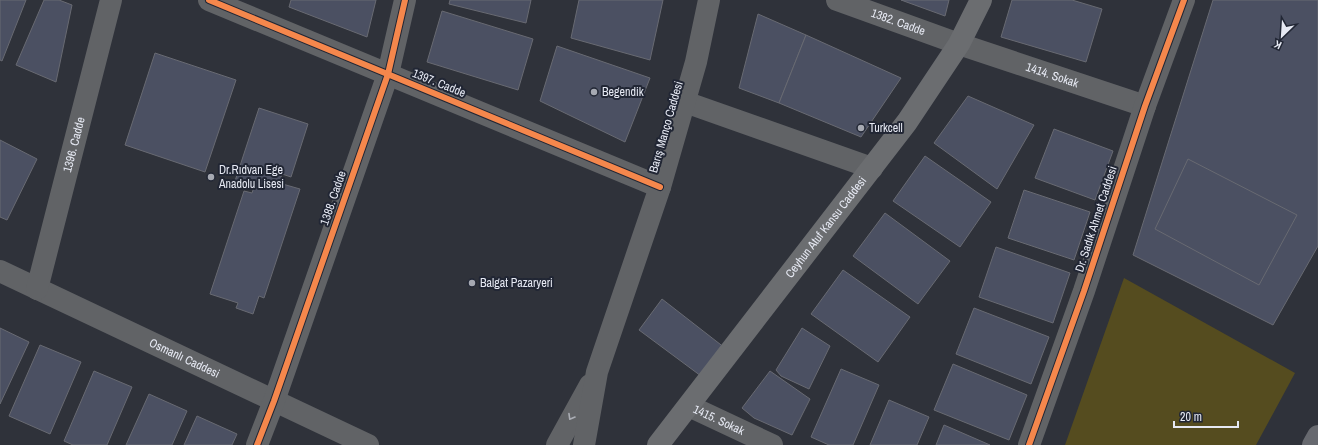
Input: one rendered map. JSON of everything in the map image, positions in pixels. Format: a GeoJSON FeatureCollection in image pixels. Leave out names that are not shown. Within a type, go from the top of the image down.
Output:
{"type":"FeatureCollection","features":[{"type":"Feature","properties":{"kind":"highway"},"geometry":{"type":"LineString","coordinates":[[1313,445],[1318,436]]}},
{"type":"Feature","properties":{"kind":"main road","name":"Ceyhun Atuf Kansu Caddesi"},"geometry":{"type":"LineString","coordinates":[[658,445],[907,122],[959,44],[981,0]]}},
{"type":"Feature","properties":{"kind":"street","name":"1396. Cadde"},"geometry":{"type":"LineString","coordinates":[[37,289],[111,0]]}},
{"type":"Feature","properties":{"kind":"street","name":"1397. Cadde"},"geometry":{"type":"LineString","coordinates":[[209,0],[660,187]]}},
{"type":"Feature","properties":{"kind":"street","name":"1388. Cadde"},"geometry":{"type":"LineString","coordinates":[[257,445],[274,401],[388,74],[405,0]]}},
{"type":"Feature","properties":{"kind":"street","name":"Barış Manço Caddesi"},"geometry":{"type":"LineString","coordinates":[[584,445],[597,372],[660,187],[696,62],[709,0]]}},
{"type":"Feature","properties":{"kind":"street","name":"1382. Cadde"},"geometry":{"type":"LineString","coordinates":[[837,0],[959,44]]}},
{"type":"Feature","properties":{"kind":"street","name":"Dr. Sadık Ahmet Caddesi"},"geometry":{"type":"LineString","coordinates":[[1029,445],[1084,291],[1145,106],[1184,0]]}},
{"type":"Feature","properties":{"kind":"street","name":"1414. Sokak"},"geometry":{"type":"LineString","coordinates":[[959,44],[1145,106]]}},
{"type":"Feature","properties":{"kind":"street"},"geometry":{"type":"LineString","coordinates":[[685,102],[872,168]]}},
{"type":"Feature","properties":{"kind":"street","name":"Osmanlı Caddesi"},"geometry":{"type":"LineString","coordinates":[[0,271],[368,445]]}},
{"type":"Feature","properties":{"kind":"street","name":"Barış Manço Caddesi"},"geometry":{"type":"LineString","coordinates":[[557,445],[564,429],[597,372]]}},
{"type":"Feature","properties":{"kind":"street","name":"1415. Sokak"},"geometry":{"type":"LineString","coordinates":[[689,406],[772,445]]}},
{"type":"Feature","properties":{"kind":"shaded area"},"geometry":{"type":"Polygon","coordinates":[[[1124,278],[1295,373],[1256,445],[1065,445],[1124,278]]]}},
{"type":"Feature","properties":{"kind":"building"},"geometry":{"type":"Polygon","coordinates":[[[0,0],[26,0],[2,61],[0,60],[0,0]]]}},
{"type":"Feature","properties":{"kind":"building"},"geometry":{"type":"Polygon","coordinates":[[[44,0],[59,0],[72,5],[56,82],[16,65],[44,0]]]}},
{"type":"Feature","properties":{"kind":"building"},"geometry":{"type":"Polygon","coordinates":[[[291,0],[376,0],[367,37],[289,7],[291,0]]]}},
{"type":"Feature","properties":{"kind":"building"},"geometry":{"type":"Polygon","coordinates":[[[450,0],[531,0],[526,23],[449,4],[450,0]]]}},
{"type":"Feature","properties":{"kind":"building"},"geometry":{"type":"Polygon","coordinates":[[[579,0],[663,0],[650,60],[571,38],[579,0]]]}},
{"type":"Feature","properties":{"kind":"building"},"geometry":{"type":"Polygon","coordinates":[[[901,0],[949,0],[945,16],[901,0]]]}},
{"type":"Feature","properties":{"kind":"building"},"geometry":{"type":"Polygon","coordinates":[[[1012,0],[1072,0],[1102,9],[1086,62],[1001,37],[1012,0]]]}},
{"type":"Feature","properties":{"kind":"building"},"geometry":{"type":"Polygon","coordinates":[[[1213,0],[1318,0],[1318,246],[1273,325],[1133,255],[1213,0]]]}},
{"type":"Feature","properties":{"kind":"building"},"geometry":{"type":"Polygon","coordinates":[[[442,11],[533,39],[518,90],[427,62],[442,11]]]}},
{"type":"Feature","properties":{"kind":"building"},"geometry":{"type":"Polygon","coordinates":[[[758,14],[806,35],[779,103],[739,88],[758,14]]]}},
{"type":"Feature","properties":{"kind":"building"},"geometry":{"type":"Polygon","coordinates":[[[806,35],[901,78],[861,137],[779,103],[806,35]]]}},
{"type":"Feature","properties":{"kind":"building"},"geometry":{"type":"Polygon","coordinates":[[[557,46],[650,78],[625,142],[540,101],[557,46]]]}},
{"type":"Feature","properties":{"kind":"building"},"geometry":{"type":"Polygon","coordinates":[[[155,53],[236,80],[205,172],[125,145],[155,53]]]}},
{"type":"Feature","properties":{"kind":"building"},"geometry":{"type":"Polygon","coordinates":[[[968,96],[1034,125],[997,189],[934,143],[968,96]]]}},
{"type":"Feature","properties":{"kind":"building"},"geometry":{"type":"Polygon","coordinates":[[[259,108],[308,124],[291,177],[282,174],[279,183],[300,189],[264,298],[259,296],[253,314],[236,308],[238,303],[210,294],[244,191],[252,193],[254,187],[235,181],[259,108]]]}},
{"type":"Feature","properties":{"kind":"building"},"geometry":{"type":"Polygon","coordinates":[[[1054,129],[1113,151],[1095,200],[1035,178],[1054,129]]]}},
{"type":"Feature","properties":{"kind":"building"},"geometry":{"type":"Polygon","coordinates":[[[0,140],[37,159],[7,220],[0,217],[0,140]]]}},
{"type":"Feature","properties":{"kind":"building"},"geometry":{"type":"Polygon","coordinates":[[[925,156],[991,202],[960,247],[893,201],[925,156]]]}},
{"type":"Feature","properties":{"kind":"building"},"geometry":{"type":"Polygon","coordinates":[[[1188,159],[1297,215],[1259,285],[1155,229],[1188,159]]]}},
{"type":"Feature","properties":{"kind":"building"},"geometry":{"type":"Polygon","coordinates":[[[1024,190],[1090,212],[1074,260],[1008,238],[1024,190]]]}},
{"type":"Feature","properties":{"kind":"building"},"geometry":{"type":"Polygon","coordinates":[[[885,213],[950,261],[918,304],[853,256],[885,213]]]}},
{"type":"Feature","properties":{"kind":"building"},"geometry":{"type":"Polygon","coordinates":[[[996,247],[1070,273],[1053,323],[979,297],[996,247]]]}},
{"type":"Feature","properties":{"kind":"building"},"geometry":{"type":"Polygon","coordinates":[[[843,270],[910,317],[878,362],[811,314],[843,270]]]}},
{"type":"Feature","properties":{"kind":"building"},"geometry":{"type":"Polygon","coordinates":[[[662,299],[725,348],[701,376],[639,330],[662,299]]]}},
{"type":"Feature","properties":{"kind":"building"},"geometry":{"type":"Polygon","coordinates":[[[974,308],[1049,337],[1031,384],[956,354],[974,308]]]}},
{"type":"Feature","properties":{"kind":"building"},"geometry":{"type":"Polygon","coordinates":[[[0,328],[29,342],[0,404],[0,328]]]}},
{"type":"Feature","properties":{"kind":"building"},"geometry":{"type":"Polygon","coordinates":[[[802,328],[830,346],[809,389],[781,376],[776,370],[802,328]]]}},
{"type":"Feature","properties":{"kind":"building"},"geometry":{"type":"Polygon","coordinates":[[[40,345],[81,362],[50,434],[9,416],[40,345]]]}},
{"type":"Feature","properties":{"kind":"building"},"geometry":{"type":"Polygon","coordinates":[[[953,364],[1027,395],[1009,440],[934,410],[953,364]]]}},
{"type":"Feature","properties":{"kind":"building"},"geometry":{"type":"Polygon","coordinates":[[[841,369],[879,385],[853,445],[829,445],[811,437],[841,369]]]}},
{"type":"Feature","properties":{"kind":"building"},"geometry":{"type":"Polygon","coordinates":[[[94,371],[132,387],[107,445],[73,445],[64,441],[94,371]]]}},
{"type":"Feature","properties":{"kind":"building"},"geometry":{"type":"Polygon","coordinates":[[[770,371],[810,399],[792,435],[754,418],[742,408],[770,371]]]}},
{"type":"Feature","properties":{"kind":"building"},"geometry":{"type":"Polygon","coordinates":[[[149,394],[187,411],[172,445],[126,445],[149,394]]]}},
{"type":"Feature","properties":{"kind":"building"},"geometry":{"type":"Polygon","coordinates":[[[889,400],[929,417],[917,445],[870,445],[889,400]]]}},
{"type":"Feature","properties":{"kind":"building"},"geometry":{"type":"Polygon","coordinates":[[[197,416],[237,434],[232,445],[184,445],[197,416]]]}},
{"type":"Feature","properties":{"kind":"building"},"geometry":{"type":"Polygon","coordinates":[[[944,425],[990,445],[936,445],[944,425]]]}},
{"type":"Feature","properties":{"kind":"cycle path"},"geometry":{"type":"LineString","coordinates":[[209,0],[660,187]]}},
{"type":"Feature","properties":{"kind":"cycle path"},"geometry":{"type":"LineString","coordinates":[[257,445],[274,401],[388,74],[405,0]]}},
{"type":"Feature","properties":{"kind":"cycle path"},"geometry":{"type":"LineString","coordinates":[[1029,445],[1084,291],[1145,106],[1184,0]]}},
{"type":"Feature","properties":{"kind":"place","name":"Begendik"},"geometry":{"type":"Point","coordinates":[594,92]}},
{"type":"Feature","properties":{"kind":"place","name":"Turkcell"},"geometry":{"type":"Point","coordinates":[861,128]}},
{"type":"Feature","properties":{"kind":"place","name":"Dr.Rıdvan Ege Anadolu Lisesi"},"geometry":{"type":"Point","coordinates":[211,177]}},
{"type":"Feature","properties":{"kind":"place","name":"Balgat Pazaryeri"},"geometry":{"type":"Point","coordinates":[472,283]}}]}
